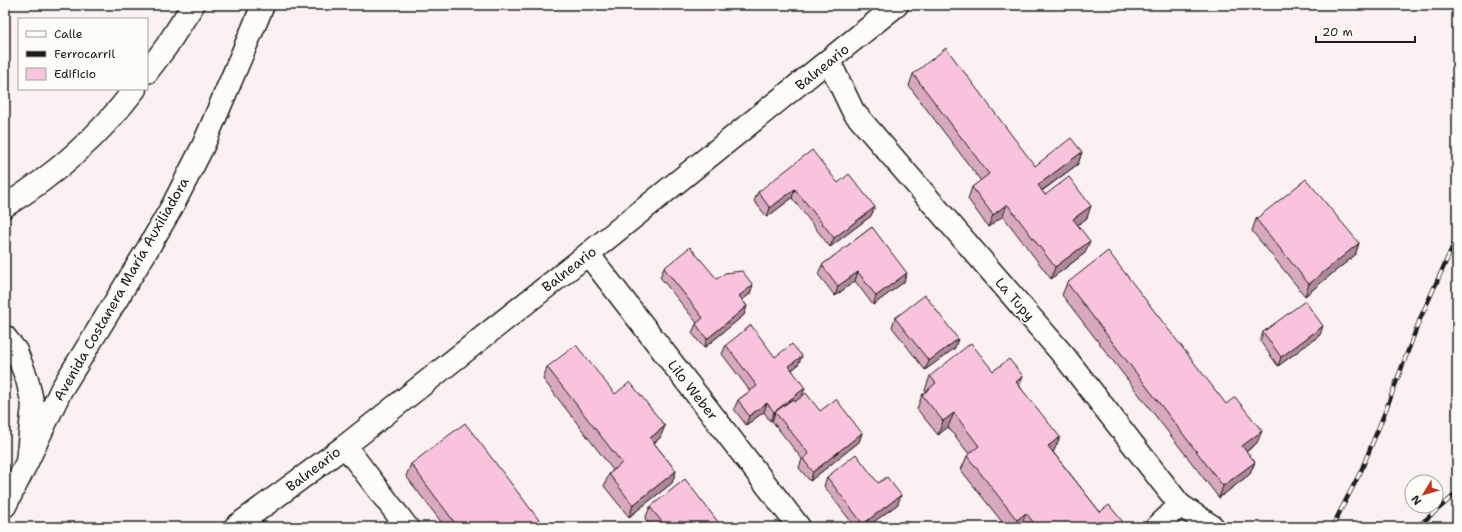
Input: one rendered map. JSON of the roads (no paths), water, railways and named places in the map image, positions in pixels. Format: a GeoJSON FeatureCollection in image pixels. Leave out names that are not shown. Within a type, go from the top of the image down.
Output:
{"type":"FeatureCollection","features":[{"type":"Feature","properties":{"kind":"street"},"geometry":{"type":"LineString","coordinates":[[148,71],[166,47],[193,5]]}},
{"type":"Feature","properties":{"kind":"street","name":"Avenida Costanera María Auxiliadora"},"geometry":{"type":"LineString","coordinates":[[5,506],[61,390],[173,205],[202,146],[263,5]]}},
{"type":"Feature","properties":{"kind":"street","name":"Balneario"},"geometry":{"type":"LineString","coordinates":[[235,527],[345,446],[588,254],[898,5]]}},
{"type":"Feature","properties":{"kind":"street","name":"La Tupy"},"geometry":{"type":"LineString","coordinates":[[829,61],[852,111],[1065,357],[1180,504],[1213,527]]}},
{"type":"Feature","properties":{"kind":"street"},"geometry":{"type":"LineString","coordinates":[[5,206],[24,195],[57,171],[95,136],[133,90]]}},
{"type":"Feature","properties":{"kind":"street","name":"Lilo Weber"},"geometry":{"type":"LineString","coordinates":[[588,254],[799,527]]}},
{"type":"Feature","properties":{"kind":"street"},"geometry":{"type":"LineString","coordinates":[[5,337],[16,351],[27,379],[32,405],[27,462]]}},
{"type":"Feature","properties":{"kind":"street"},"geometry":{"type":"LineString","coordinates":[[345,446],[407,527]]}},
{"type":"Feature","properties":{"kind":"street"},"geometry":{"type":"LineString","coordinates":[[1156,527],[1180,504]]}},
{"type":"Feature","properties":{"kind":"railway"},"geometry":{"type":"LineString","coordinates":[[1332,527],[1361,471],[1420,319],[1457,237]]}},
{"type":"Feature","properties":{"kind":"railway"},"geometry":{"type":"LineString","coordinates":[[1417,527],[1457,493]]}}]}
